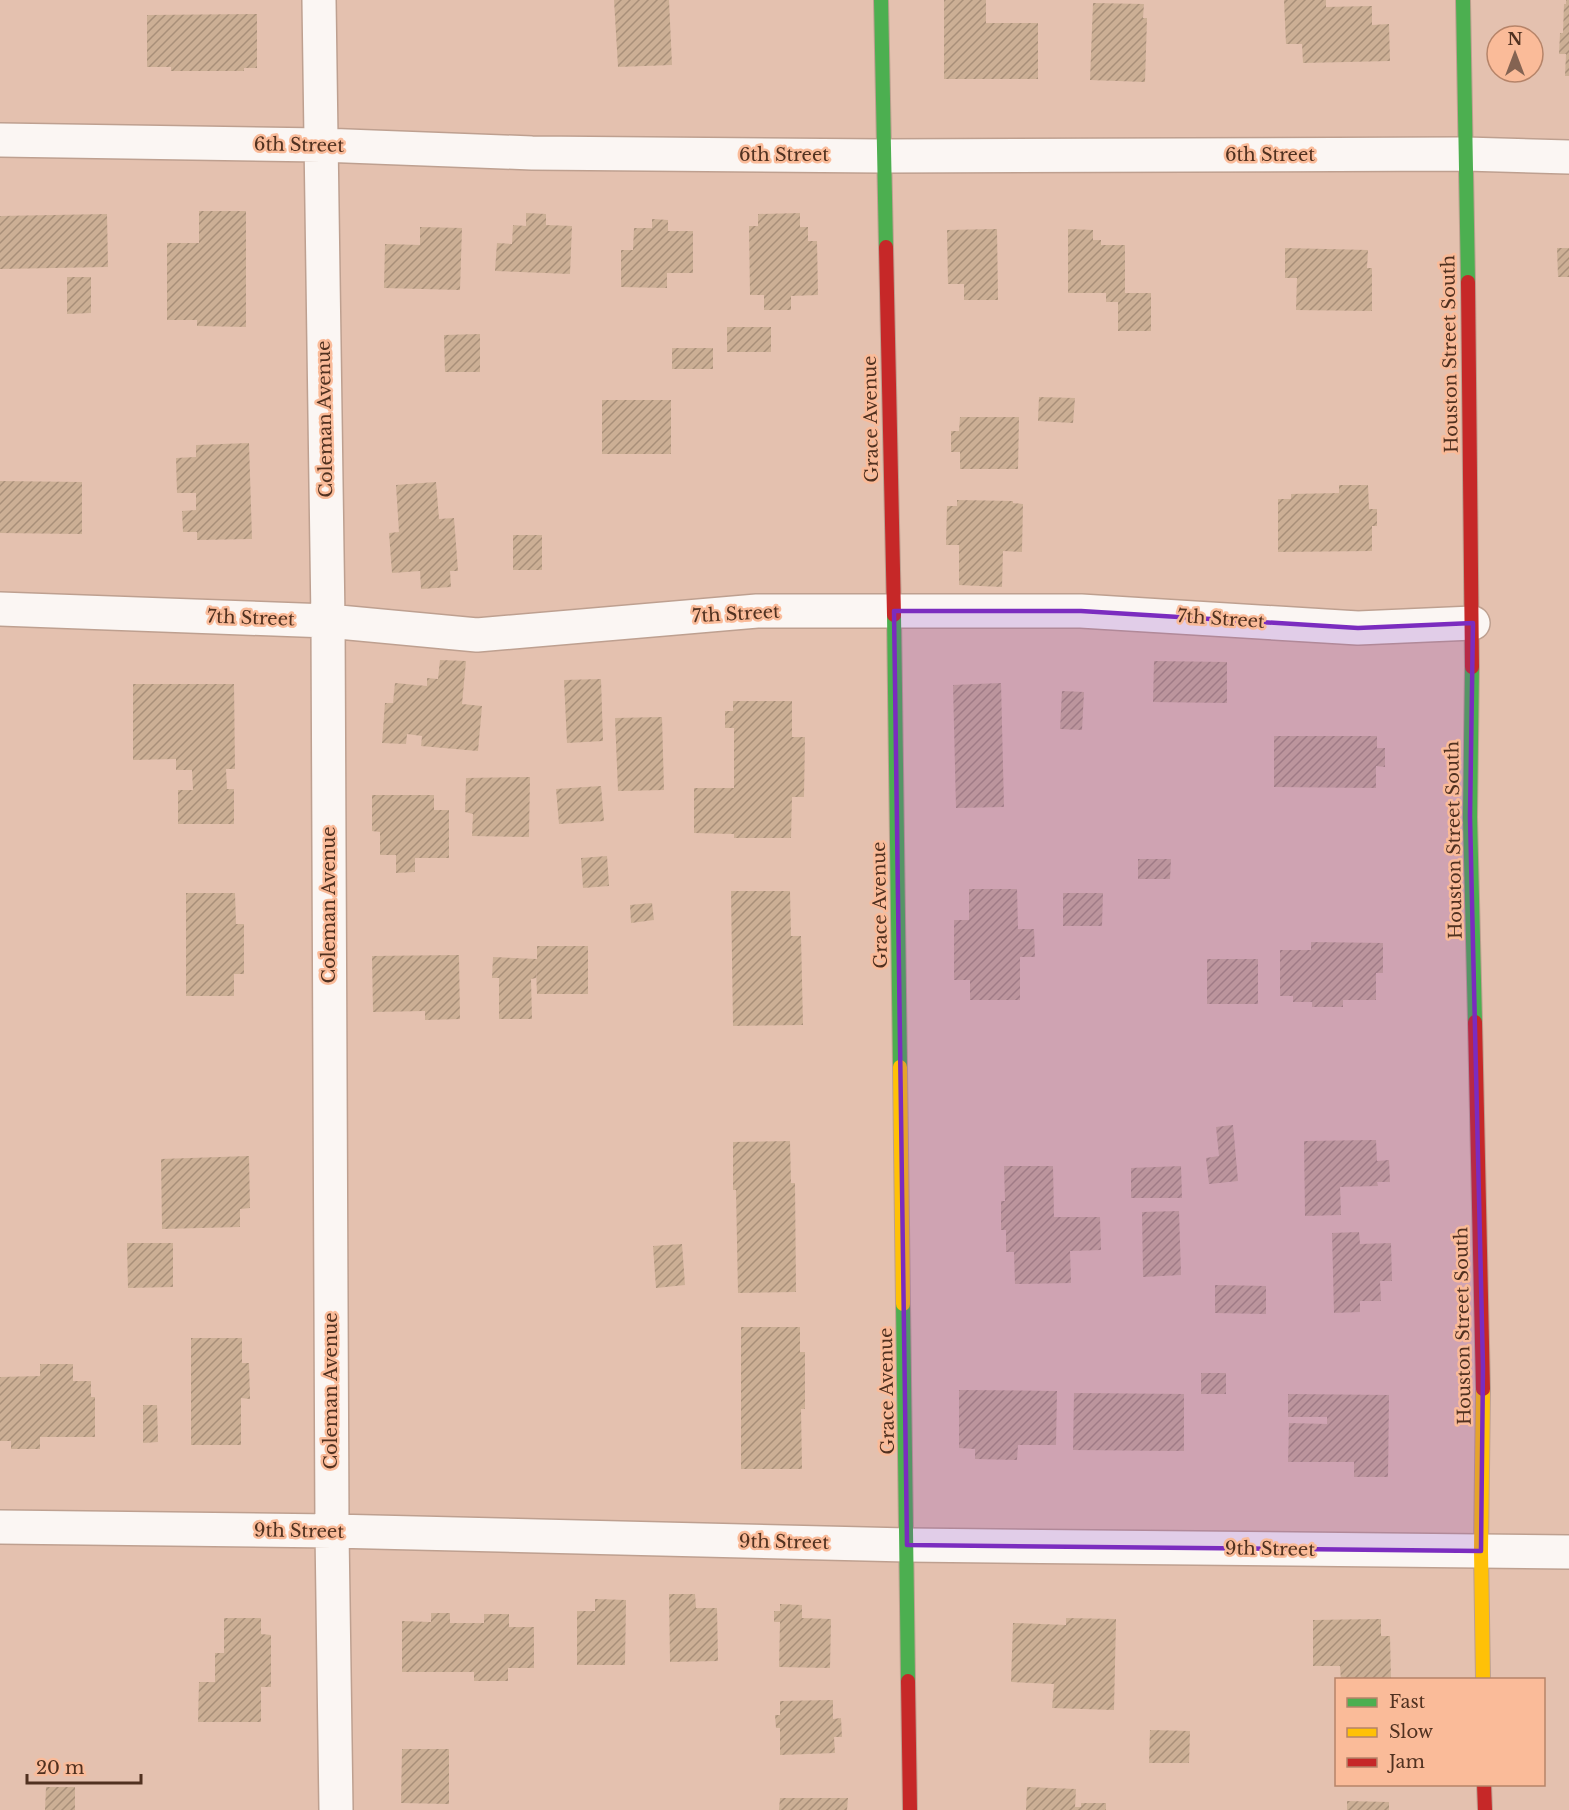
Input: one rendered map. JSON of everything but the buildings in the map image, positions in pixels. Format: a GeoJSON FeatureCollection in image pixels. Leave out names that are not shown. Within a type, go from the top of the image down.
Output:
{"type":"FeatureCollection","features":[{"type":"Feature","properties":{"kind":"street","name":"Coleman Avenue"},"geometry":{"type":"LineString","coordinates":[[320,0],[328,621],[332,1531],[336,1810]]}},
{"type":"Feature","properties":{"kind":"street","name":"Grace Avenue"},"geometry":{"type":"LineString","coordinates":[[881,0],[894,611],[910,1810]]}},
{"type":"Feature","properties":{"kind":"street","name":"Houston Street South"},"geometry":{"type":"LineString","coordinates":[[1462,0],[1473,623],[1470,817],[1483,1367],[1481,1551],[1483,1678]]}},
{"type":"Feature","properties":{"kind":"street","name":"6th Street"},"geometry":{"type":"LineString","coordinates":[[0,140],[321,145],[532,153],[883,156],[1465,154],[1569,157]]}},
{"type":"Feature","properties":{"kind":"street","name":"7th Street"},"geometry":{"type":"LineString","coordinates":[[0,609],[328,621],[477,635],[757,611],[1081,611],[1358,628],[1473,623]]}},
{"type":"Feature","properties":{"kind":"street","name":"9th Street"},"geometry":{"type":"LineString","coordinates":[[0,1527],[332,1531],[907,1545],[1569,1552]]}},
{"type":"Feature","properties":{"kind":"street"},"geometry":{"type":"LineString","coordinates":[[1484,1786],[1485,1810]]}},
{"type":"Feature","properties":{"kind":"highlighted area"},"geometry":{"type":"Polygon","coordinates":[[[894,611],[1081,611],[1358,628],[1473,623],[1470,817],[1483,1367],[1481,1551],[907,1545],[894,611]]]}},
{"type":"Feature","properties":{"kind":"traffic: fast"},"geometry":{"type":"LineString","coordinates":[[881,0],[886,247]]}},
{"type":"Feature","properties":{"kind":"traffic: fast"},"geometry":{"type":"LineString","coordinates":[[1463,0],[1468,282]]}},
{"type":"Feature","properties":{"kind":"traffic: fast"},"geometry":{"type":"LineString","coordinates":[[894,615],[900,1067]]}},
{"type":"Feature","properties":{"kind":"traffic: fast"},"geometry":{"type":"LineString","coordinates":[[1472,667],[1470,817],[1475,1022]]}},
{"type":"Feature","properties":{"kind":"traffic: fast"},"geometry":{"type":"LineString","coordinates":[[903,1304],[908,1681]]}},
{"type":"Feature","properties":{"kind":"traffic: slow"},"geometry":{"type":"LineString","coordinates":[[900,1067],[903,1304]]}},
{"type":"Feature","properties":{"kind":"traffic: slow"},"geometry":{"type":"LineString","coordinates":[[1483,1389],[1481,1551],[1483,1678]]}},
{"type":"Feature","properties":{"kind":"traffic: jam"},"geometry":{"type":"LineString","coordinates":[[886,247],[894,615]]}},
{"type":"Feature","properties":{"kind":"traffic: jam"},"geometry":{"type":"LineString","coordinates":[[1468,282],[1472,667]]}},
{"type":"Feature","properties":{"kind":"traffic: jam"},"geometry":{"type":"LineString","coordinates":[[1475,1022],[1483,1389]]}},
{"type":"Feature","properties":{"kind":"traffic: jam"},"geometry":{"type":"LineString","coordinates":[[908,1681],[910,1810]]}},
{"type":"Feature","properties":{"kind":"traffic: jam"},"geometry":{"type":"LineString","coordinates":[[1484,1786],[1485,1810]]}}]}
